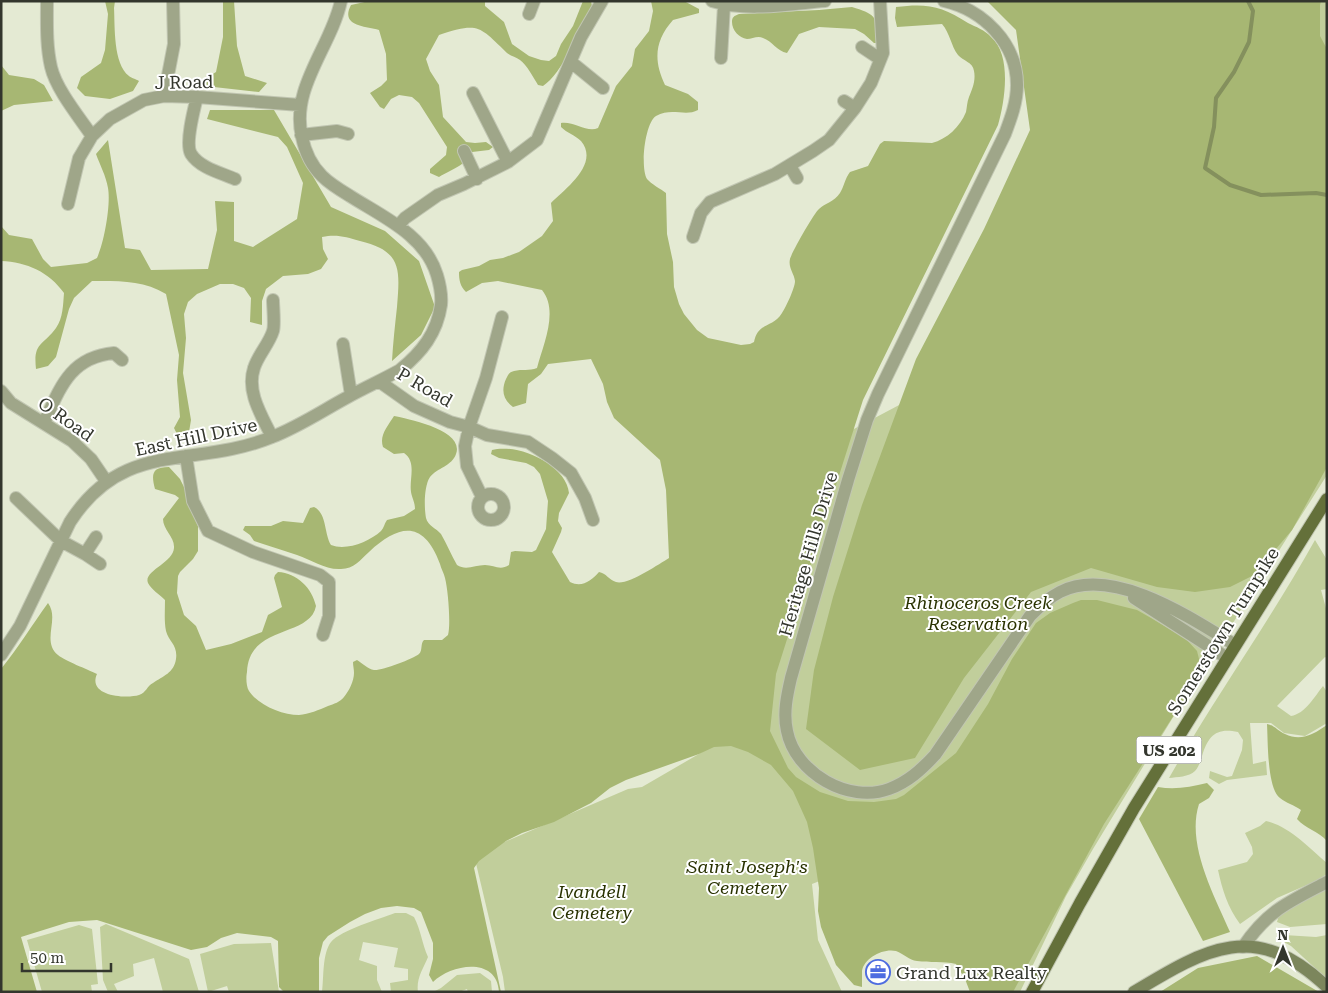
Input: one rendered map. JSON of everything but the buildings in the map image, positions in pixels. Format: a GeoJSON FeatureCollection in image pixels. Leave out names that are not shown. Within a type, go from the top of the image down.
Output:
{"type":"FeatureCollection","features":[{"type":"Feature","properties":{"kind":"main road","name":"Somerstown Turnpike"},"geometry":{"type":"LineString","coordinates":[[1032,992],[1134,808],[1327,499]]}},
{"type":"Feature","properties":{"kind":"main road"},"geometry":{"type":"LineString","coordinates":[[1134,992],[1190,959],[1226,947],[1264,949],[1282,955],[1298,964],[1327,987]]}},
{"type":"Feature","properties":{"kind":"street"},"geometry":{"type":"LineString","coordinates":[[47,1],[47,42],[51,68],[71,105],[92,136]]}},
{"type":"Feature","properties":{"kind":"street"},"geometry":{"type":"LineString","coordinates":[[164,96],[174,44],[172,1]]}},
{"type":"Feature","properties":{"kind":"street","name":"East Hill Drive"},"geometry":{"type":"LineString","coordinates":[[1,654],[20,626],[60,541],[79,507],[106,481],[122,472],[159,460],[237,447],[272,437],[400,370],[414,359],[426,345],[434,331],[439,316],[440,284],[428,255],[420,244],[398,226],[323,178],[312,165],[301,135],[300,105],[304,91],[332,27],[341,1]]}},
{"type":"Feature","properties":{"kind":"street"},"geometry":{"type":"LineString","coordinates":[[529,14],[534,1]]}},
{"type":"Feature","properties":{"kind":"street"},"geometry":{"type":"LineString","coordinates":[[398,226],[405,218],[438,195],[508,162],[537,140],[581,37],[602,1]]}},
{"type":"Feature","properties":{"kind":"street"},"geometry":{"type":"LineString","coordinates":[[721,58],[718,3],[753,7],[825,1]]}},
{"type":"Feature","properties":{"kind":"street"},"geometry":{"type":"LineString","coordinates":[[693,237],[707,199],[775,174],[790,166],[829,140],[855,108],[871,83],[883,52],[880,1]]}},
{"type":"Feature","properties":{"kind":"street","name":"Heritage Hills Drive"},"geometry":{"type":"LineString","coordinates":[[944,1],[970,10],[985,20],[997,33],[1008,50],[1014,66],[1017,84],[1016,99],[1012,117],[1005,134],[878,394],[861,439],[791,678],[785,714],[787,733],[794,749],[816,776],[831,785],[850,791],[887,790],[905,782],[920,772],[934,755],[1030,616],[1045,602],[1060,592],[1080,586],[1098,585],[1119,588],[1139,594],[1178,610],[1235,645]]}},
{"type":"Feature","properties":{"kind":"street"},"geometry":{"type":"LineString","coordinates":[[862,47],[880,59]]}},
{"type":"Feature","properties":{"kind":"street"},"geometry":{"type":"LineString","coordinates":[[571,62],[604,88]]}},
{"type":"Feature","properties":{"kind":"street"},"geometry":{"type":"LineString","coordinates":[[473,93],[508,162]]}},
{"type":"Feature","properties":{"kind":"street","name":"J Road"},"geometry":{"type":"LineString","coordinates":[[68,204],[79,158],[92,136],[110,119],[144,100],[164,96],[196,97],[300,105]]}},
{"type":"Feature","properties":{"kind":"street"},"geometry":{"type":"LineString","coordinates":[[196,97],[189,143],[190,153],[197,161],[235,179]]}},
{"type":"Feature","properties":{"kind":"street"},"geometry":{"type":"LineString","coordinates":[[844,101],[855,108]]}},
{"type":"Feature","properties":{"kind":"street"},"geometry":{"type":"LineString","coordinates":[[301,135],[336,131],[348,134]]}},
{"type":"Feature","properties":{"kind":"street"},"geometry":{"type":"LineString","coordinates":[[464,151],[477,178]]}},
{"type":"Feature","properties":{"kind":"street"},"geometry":{"type":"LineString","coordinates":[[790,166],[797,178]]}},
{"type":"Feature","properties":{"kind":"street"},"geometry":{"type":"LineString","coordinates":[[272,437],[256,404],[252,386],[254,368],[274,329],[273,300]]}},
{"type":"Feature","properties":{"kind":"street"},"geometry":{"type":"LineString","coordinates":[[482,497],[468,466],[465,446],[468,427],[486,378],[502,317]]}},
{"type":"Feature","properties":{"kind":"street"},"geometry":{"type":"LineString","coordinates":[[344,344],[351,395]]}},
{"type":"Feature","properties":{"kind":"street"},"geometry":{"type":"LineString","coordinates":[[44,423],[60,387],[70,374],[87,359],[102,354],[114,354],[122,360]]}},
{"type":"Feature","properties":{"kind":"street","name":"P Road"},"geometry":{"type":"LineString","coordinates":[[380,382],[414,406],[450,422],[487,435],[528,442],[572,473],[585,498],[593,520]]}},
{"type":"Feature","properties":{"kind":"street","name":"O Road"},"geometry":{"type":"LineString","coordinates":[[1,391],[11,403],[72,441],[91,459],[106,481]]}},
{"type":"Feature","properties":{"kind":"street"},"geometry":{"type":"LineString","coordinates":[[186,456],[193,501],[208,531],[253,552],[320,575],[328,582],[329,616],[323,636]]}},
{"type":"Feature","properties":{"kind":"street"},"geometry":{"type":"LineString","coordinates":[[16,498],[60,541],[86,554],[100,564]]}},
{"type":"Feature","properties":{"kind":"street"},"geometry":{"type":"LineString","coordinates":[[86,554],[96,537]]}},
{"type":"Feature","properties":{"kind":"street","name":"Heritage Hills Drive"},"geometry":{"type":"LineString","coordinates":[[1119,588],[1227,658]]}},
{"type":"Feature","properties":{"kind":"street"},"geometry":{"type":"LineString","coordinates":[[1243,947],[1266,918],[1281,907],[1327,882]]}},
{"type":"Feature","properties":{"kind":"green space"},"geometry":{"type":"Polygon","coordinates":[[[105,1],[115,1],[115,34],[120,63],[129,76],[139,81],[133,91],[110,99],[85,96],[77,88],[81,77],[101,63],[105,50],[108,14],[105,1]]]}},
{"type":"Feature","properties":{"kind":"green space"},"geometry":{"type":"Polygon","coordinates":[[[223,1],[234,1],[237,46],[245,76],[267,83],[259,92],[196,85],[216,72],[223,37],[223,1]]]}},
{"type":"Feature","properties":{"kind":"green space"},"geometry":{"type":"Polygon","coordinates":[[[369,1],[485,1],[485,6],[504,22],[512,44],[529,56],[549,61],[556,56],[561,44],[573,26],[583,1],[591,1],[592,6],[564,61],[550,80],[543,86],[538,85],[523,62],[507,53],[484,32],[471,28],[439,35],[426,59],[430,71],[439,85],[443,117],[466,142],[486,142],[493,147],[489,150],[472,152],[466,161],[439,177],[430,173],[430,169],[446,155],[447,147],[419,103],[412,97],[399,95],[391,99],[384,109],[380,107],[370,93],[387,80],[386,54],[379,30],[355,24],[351,21],[348,12],[351,5],[369,1]]]}},
{"type":"Feature","properties":{"kind":"green space"},"geometry":{"type":"Polygon","coordinates":[[[651,1],[684,1],[699,9],[699,13],[673,20],[662,35],[658,51],[659,67],[665,85],[688,94],[698,102],[698,110],[688,113],[667,112],[656,116],[652,120],[646,136],[644,156],[647,179],[666,193],[667,234],[673,262],[674,287],[684,314],[697,330],[708,338],[741,345],[754,342],[759,331],[782,313],[795,284],[790,259],[816,212],[838,196],[850,172],[868,166],[880,144],[884,141],[932,143],[943,139],[957,127],[966,112],[974,82],[972,66],[958,55],[942,24],[897,27],[895,18],[896,7],[917,5],[942,9],[989,35],[998,45],[1002,55],[1005,79],[1003,104],[998,125],[863,400],[776,674],[770,731],[788,768],[796,777],[820,792],[848,801],[874,802],[896,799],[904,795],[956,753],[988,704],[1012,659],[1036,623],[1050,613],[1081,600],[1097,600],[1137,610],[1186,639],[1197,651],[1199,676],[1104,824],[1013,992],[970,992],[956,964],[922,962],[891,950],[870,958],[862,971],[862,987],[854,985],[836,965],[821,927],[818,911],[819,888],[813,848],[807,822],[793,791],[771,765],[748,752],[731,746],[714,747],[626,780],[610,788],[591,803],[554,822],[522,833],[506,841],[479,861],[474,868],[501,992],[499,992],[496,980],[482,968],[461,968],[441,976],[433,982],[429,975],[433,959],[433,943],[421,912],[414,908],[397,906],[381,908],[365,914],[328,936],[323,942],[319,958],[319,992],[284,992],[279,987],[278,941],[271,937],[237,933],[221,938],[207,947],[191,950],[97,920],[69,922],[21,937],[37,992],[1,992],[1,669],[48,603],[52,616],[51,643],[53,649],[66,660],[97,674],[95,681],[102,691],[117,696],[139,695],[173,668],[176,650],[166,631],[165,600],[148,583],[150,575],[169,558],[174,548],[163,519],[179,498],[155,489],[153,475],[159,468],[169,467],[180,479],[198,526],[198,551],[178,576],[177,593],[184,615],[196,626],[206,650],[231,644],[262,632],[268,615],[282,607],[274,578],[278,572],[297,578],[311,593],[316,606],[311,616],[303,623],[268,638],[258,646],[250,657],[247,674],[248,689],[258,701],[278,711],[292,715],[314,712],[339,702],[346,695],[353,679],[353,662],[357,660],[374,670],[383,669],[404,662],[419,654],[424,640],[442,640],[448,635],[449,607],[445,576],[434,550],[427,540],[419,534],[410,531],[391,536],[380,542],[353,566],[346,569],[335,569],[254,541],[243,530],[245,526],[271,526],[283,521],[303,523],[310,508],[314,507],[321,514],[331,545],[343,547],[364,542],[382,530],[387,520],[404,516],[415,509],[411,492],[412,471],[408,457],[404,453],[394,454],[383,447],[382,443],[383,435],[394,416],[434,427],[452,438],[456,446],[454,458],[436,471],[428,481],[425,513],[427,521],[441,534],[457,565],[460,567],[485,565],[500,568],[506,567],[509,565],[511,552],[532,552],[536,550],[546,529],[548,501],[540,474],[534,467],[526,463],[499,458],[491,454],[492,450],[502,449],[527,453],[539,458],[559,473],[566,483],[569,493],[559,513],[558,521],[562,528],[552,552],[570,582],[574,584],[586,583],[599,572],[616,582],[628,581],[669,558],[666,490],[660,460],[614,418],[607,402],[603,384],[591,359],[548,364],[541,374],[528,384],[526,403],[513,407],[505,398],[504,387],[506,379],[512,371],[537,368],[546,339],[549,318],[547,298],[542,290],[498,281],[482,283],[466,292],[461,285],[459,275],[459,272],[462,270],[519,252],[542,236],[553,221],[551,203],[572,183],[584,167],[586,158],[586,150],[581,141],[561,127],[561,123],[589,129],[598,128],[616,86],[632,66],[635,49],[649,31],[653,11],[651,1]]]}},
{"type":"Feature","properties":{"kind":"green space","name":"Rhinoceros Creek Reservation"},"geometry":{"type":"Polygon","coordinates":[[[987,1],[1321,1],[1320,36],[1327,49],[1327,467],[1292,530],[1254,575],[1230,587],[1195,592],[1157,587],[1091,568],[1031,592],[964,678],[915,758],[860,770],[806,729],[814,670],[833,597],[862,505],[916,359],[984,229],[1030,130],[1016,30],[987,1]]]}},
{"type":"Feature","properties":{"kind":"green space","name":"Rhinoceros Creek Reservation"},"geometry":{"type":"Polygon","coordinates":[[[1160,1],[1327,1],[1327,475],[1172,719],[1093,849],[1066,896],[1020,992],[985,992],[883,856],[812,884],[818,940],[842,992],[505,992],[474,855],[628,789],[642,787],[735,733],[769,474],[1035,333],[1160,1]]]}},
{"type":"Feature","properties":{"kind":"green space"},"geometry":{"type":"Polygon","coordinates":[[[852,7],[871,15],[877,22],[878,43],[874,43],[855,29],[819,27],[799,34],[787,53],[761,37],[747,39],[741,37],[732,25],[733,18],[739,14],[852,7]]]}},
{"type":"Feature","properties":{"kind":"green space"},"geometry":{"type":"Polygon","coordinates":[[[1,65],[9,75],[34,79],[44,85],[53,101],[14,105],[1,111],[1,65]]]}},
{"type":"Feature","properties":{"kind":"green space"},"geometry":{"type":"Polygon","coordinates":[[[210,110],[274,110],[331,207],[385,231],[419,261],[435,307],[421,335],[392,361],[398,294],[398,272],[395,264],[391,256],[374,245],[337,236],[322,237],[323,249],[328,259],[321,269],[308,274],[283,276],[266,289],[262,301],[262,325],[250,322],[251,298],[244,288],[233,284],[220,284],[197,294],[188,302],[184,314],[186,338],[183,373],[191,420],[189,432],[179,438],[174,428],[180,417],[177,380],[179,355],[166,294],[140,284],[121,281],[92,281],[74,298],[69,309],[56,357],[48,366],[36,369],[35,360],[38,349],[56,328],[60,320],[64,293],[51,279],[37,270],[20,263],[1,261],[1,226],[9,235],[32,239],[43,259],[51,267],[87,263],[97,258],[106,224],[109,195],[106,179],[96,154],[108,140],[125,248],[140,250],[151,270],[208,269],[217,230],[215,201],[234,202],[234,241],[253,247],[297,219],[303,183],[287,147],[278,137],[207,119],[210,110]]]}},
{"type":"Feature","properties":{"kind":"green space"},"geometry":{"type":"Polygon","coordinates":[[[1315,540],[1327,560],[1327,589],[1321,590],[1327,612],[1327,658],[1325,657],[1277,706],[1291,716],[1296,715],[1309,704],[1323,686],[1327,692],[1327,723],[1305,736],[1284,733],[1271,723],[1250,723],[1253,764],[1266,761],[1267,775],[1227,780],[1219,784],[1209,778],[1210,771],[1227,777],[1232,776],[1242,750],[1243,740],[1238,732],[1224,731],[1210,738],[1195,771],[1186,776],[1169,778],[1280,600],[1315,540]]]}},
{"type":"Feature","properties":{"kind":"green space"},"geometry":{"type":"Polygon","coordinates":[[[1267,724],[1285,734],[1296,737],[1307,736],[1327,725],[1327,841],[1297,819],[1301,810],[1282,800],[1276,793],[1270,775],[1267,724]]]}},
{"type":"Feature","properties":{"kind":"green space"},"geometry":{"type":"Polygon","coordinates":[[[1207,783],[1214,790],[1209,798],[1199,804],[1196,819],[1196,836],[1210,886],[1230,932],[1203,941],[1139,819],[1158,787],[1182,788],[1207,783]]]}},
{"type":"Feature","properties":{"kind":"green space"},"geometry":{"type":"Polygon","coordinates":[[[1266,821],[1283,828],[1306,844],[1327,863],[1327,874],[1316,881],[1277,898],[1240,924],[1226,898],[1218,870],[1247,862],[1253,854],[1252,847],[1245,833],[1266,821]]]}},
{"type":"Feature","properties":{"kind":"green space"},"geometry":{"type":"Polygon","coordinates":[[[1327,888],[1327,924],[1290,927],[1277,922],[1279,915],[1327,888]]]}},
{"type":"Feature","properties":{"kind":"green space"},"geometry":{"type":"Polygon","coordinates":[[[395,913],[406,913],[414,917],[428,957],[419,978],[418,992],[391,992],[390,983],[408,980],[408,969],[394,967],[398,948],[363,942],[359,960],[377,966],[377,980],[382,992],[322,992],[326,953],[331,942],[351,929],[395,913]]]}},
{"type":"Feature","properties":{"kind":"green space"},"geometry":{"type":"Polygon","coordinates":[[[106,924],[189,959],[199,992],[163,992],[154,958],[133,964],[134,976],[114,984],[118,992],[108,992],[103,980],[100,927],[106,924]]]}},
{"type":"Feature","properties":{"kind":"green space"},"geometry":{"type":"Polygon","coordinates":[[[79,925],[92,929],[98,984],[91,985],[92,992],[42,992],[27,940],[79,925]]]}},
{"type":"Feature","properties":{"kind":"green space"},"geometry":{"type":"Polygon","coordinates":[[[1284,935],[1316,937],[1327,935],[1327,979],[1291,946],[1282,941],[1281,938],[1284,935]]]}},
{"type":"Feature","properties":{"kind":"green space"},"geometry":{"type":"Polygon","coordinates":[[[271,943],[279,992],[229,992],[227,986],[208,992],[200,954],[234,944],[271,943]]]}},
{"type":"Feature","properties":{"kind":"green space"},"geometry":{"type":"Polygon","coordinates":[[[1257,956],[1319,992],[1160,992],[1198,968],[1257,956]]]}},
{"type":"Feature","properties":{"kind":"green space"},"geometry":{"type":"Polygon","coordinates":[[[480,973],[491,981],[492,992],[468,992],[467,989],[459,992],[433,992],[457,975],[480,973]]]}},
{"type":"Feature","properties":{"kind":"waterway"},"geometry":{"type":"LineString","coordinates":[[1248,1],[1253,11],[1249,42],[1234,72],[1216,98],[1214,127],[1205,168],[1230,185],[1261,195],[1316,193],[1327,195]]}},
{"type":"Feature","properties":{"kind":"place","name":"Grand Lux Realty"},"geometry":{"type":"Point","coordinates":[878,972]}},
{"type":"Feature","properties":{"kind":"park label","name":"Saint Joseph's Cemetery"},"geometry":{"type":"Point","coordinates":[747,876]}},
{"type":"Feature","properties":{"kind":"park label","name":"Ivandell Cemetery"},"geometry":{"type":"Point","coordinates":[592,901]}}]}
